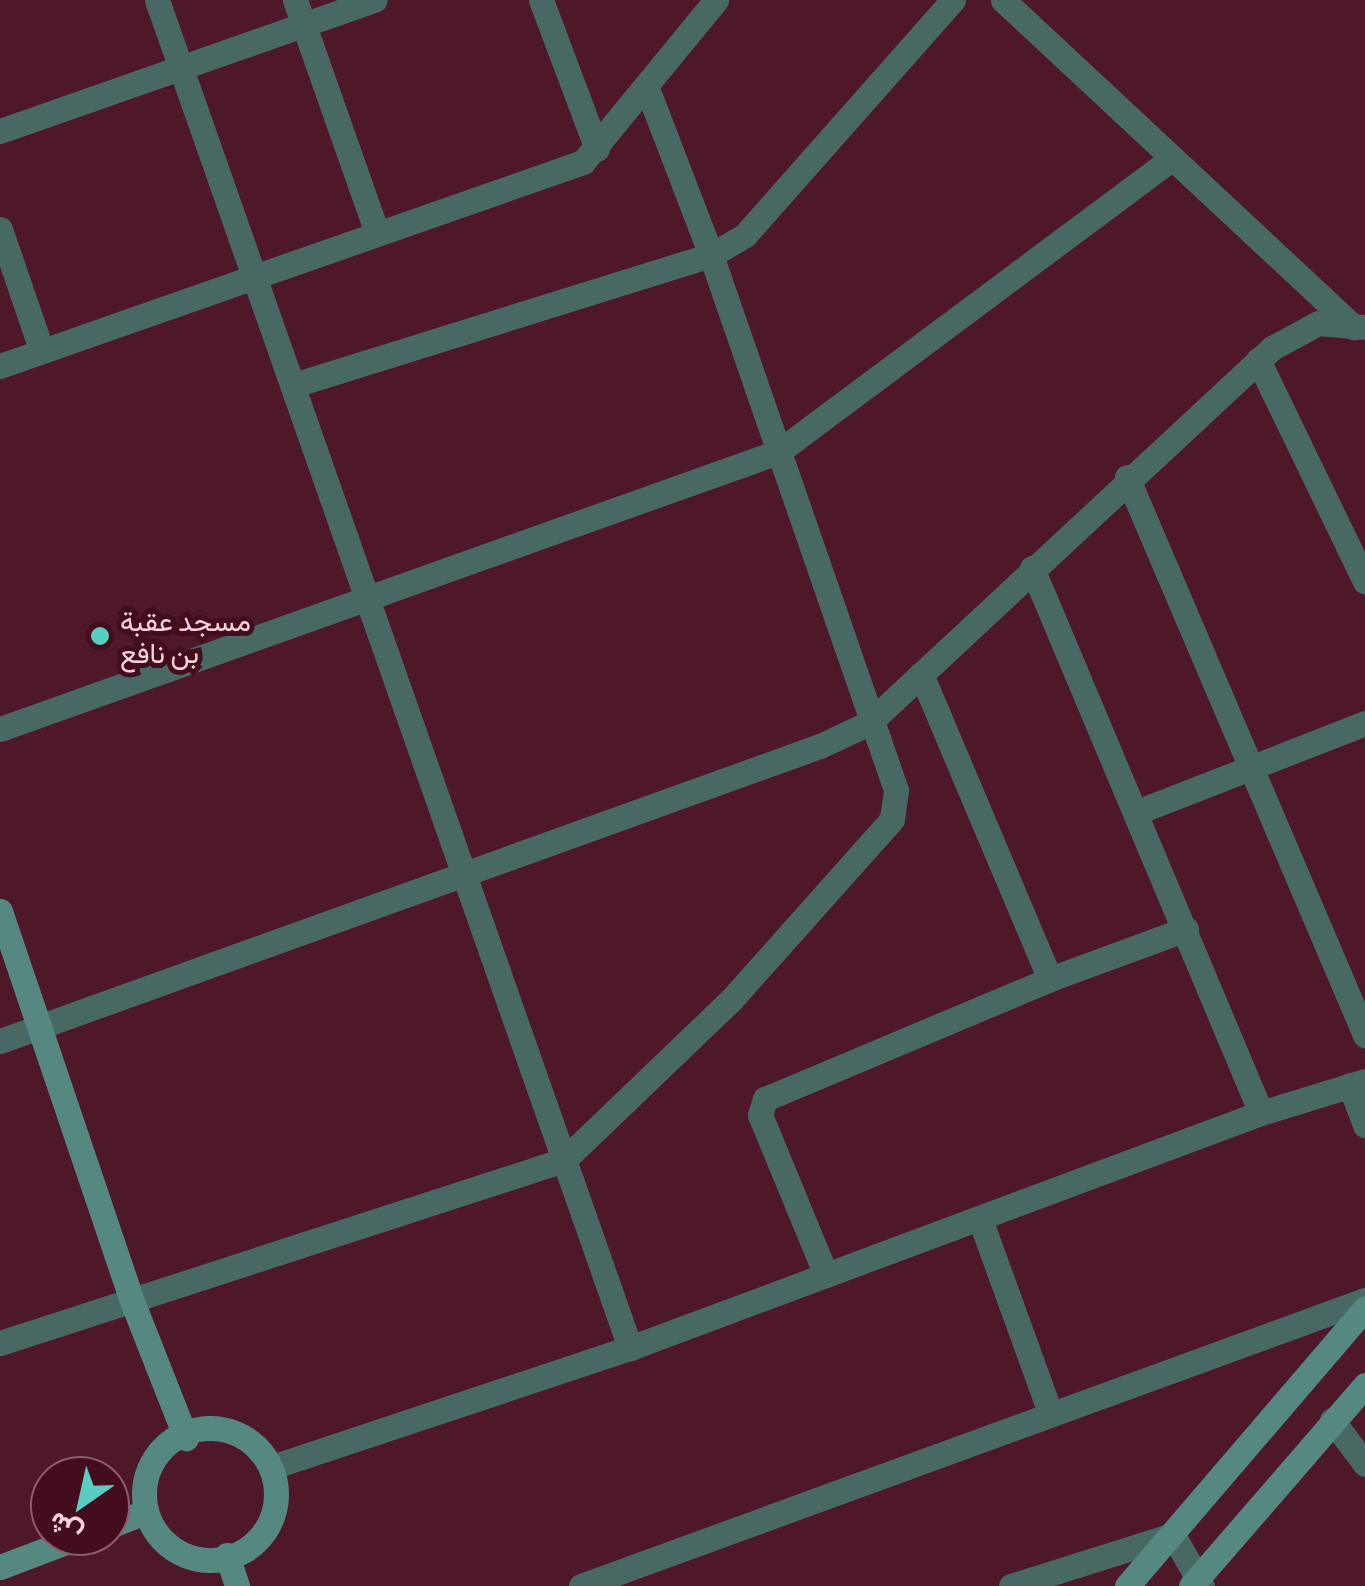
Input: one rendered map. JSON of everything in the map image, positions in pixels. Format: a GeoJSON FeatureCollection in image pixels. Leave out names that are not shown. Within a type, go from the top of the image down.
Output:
{"type":"FeatureCollection","features":[{"type":"Feature","properties":{"kind":"street"},"geometry":{"type":"LineString","coordinates":[[157,0],[255,279],[297,384],[461,874],[630,1348]]}},
{"type":"Feature","properties":{"kind":"street"},"geometry":{"type":"LineString","coordinates":[[295,0],[377,233]]}},
{"type":"Feature","properties":{"kind":"street"},"geometry":{"type":"LineString","coordinates":[[0,131],[375,0]]}},
{"type":"Feature","properties":{"kind":"street"},"geometry":{"type":"LineString","coordinates":[[541,0],[597,149]]}},
{"type":"Feature","properties":{"kind":"street"},"geometry":{"type":"LineString","coordinates":[[0,366],[560,173],[597,149],[716,0]]}},
{"type":"Feature","properties":{"kind":"street"},"geometry":{"type":"LineString","coordinates":[[297,384],[711,255],[770,212],[953,0]]}},
{"type":"Feature","properties":{"kind":"street"},"geometry":{"type":"LineString","coordinates":[[1002,0],[1169,161],[1361,330]]}},
{"type":"Feature","properties":{"kind":"street"},"geometry":{"type":"LineString","coordinates":[[0,1342],[130,1296],[564,1160],[731,1000],[892,820],[899,799],[868,723],[711,255],[646,86]]}},
{"type":"Feature","properties":{"kind":"street"},"geometry":{"type":"LineString","coordinates":[[0,728],[778,452],[1169,161]]}},
{"type":"Feature","properties":{"kind":"street"},"geometry":{"type":"LineString","coordinates":[[0,230],[42,350]]}},
{"type":"Feature","properties":{"kind":"street"},"geometry":{"type":"LineString","coordinates":[[0,1041],[868,723],[1258,360],[1295,331],[1318,323],[1361,330]]}},
{"type":"Feature","properties":{"kind":"street"},"geometry":{"type":"LineString","coordinates":[[1258,360],[1365,581]]}},
{"type":"Feature","properties":{"kind":"street"},"geometry":{"type":"LineString","coordinates":[[1127,478],[1365,1036]]}},
{"type":"Feature","properties":{"kind":"street"},"geometry":{"type":"LineString","coordinates":[[1032,568],[1138,812],[1261,1113]]}},
{"type":"Feature","properties":{"kind":"street"},"geometry":{"type":"LineString","coordinates":[[921,674],[1050,978]]}},
{"type":"Feature","properties":{"kind":"street"},"geometry":{"type":"LineString","coordinates":[[1138,812],[1365,724]]}},
{"type":"Feature","properties":{"kind":"street"},"geometry":{"type":"LineString","coordinates":[[0,911],[42,1026],[130,1296],[186,1438]]}},
{"type":"Feature","properties":{"kind":"street"},"geometry":{"type":"LineString","coordinates":[[826,1275],[760,1114],[761,1104],[1050,978],[1186,929]]}},
{"type":"Feature","properties":{"kind":"street"},"geometry":{"type":"LineString","coordinates":[[275,1466],[630,1348],[1261,1113],[1358,1083],[1365,1124]]}},
{"type":"Feature","properties":{"kind":"street"},"geometry":{"type":"LineString","coordinates":[[980,1218],[1051,1415]]}},
{"type":"Feature","properties":{"kind":"street"},"geometry":{"type":"LineString","coordinates":[[581,1586],[1365,1304]]}},
{"type":"Feature","properties":{"kind":"street"},"geometry":{"type":"LineString","coordinates":[[1127,1586],[1174,1535],[1365,1304]]}},
{"type":"Feature","properties":{"kind":"street"},"geometry":{"type":"LineString","coordinates":[[1174,1535],[1197,1583],[1365,1384]]}},
{"type":"Feature","properties":{"kind":"street"},"geometry":{"type":"LineString","coordinates":[[1332,1420],[1365,1464]]}},
{"type":"Feature","properties":{"kind":"street"},"geometry":{"type":"LineString","coordinates":[[229,1431],[264,1449],[275,1466],[278,1505],[270,1523],[227,1555],[182,1556],[150,1532],[142,1514],[145,1475],[156,1458],[186,1438],[229,1431]]}},
{"type":"Feature","properties":{"kind":"street"},"geometry":{"type":"LineString","coordinates":[[130,1518],[142,1514]]}},
{"type":"Feature","properties":{"kind":"street"},"geometry":{"type":"LineString","coordinates":[[1011,1586],[1174,1535]]}},
{"type":"Feature","properties":{"kind":"street"},"geometry":{"type":"LineString","coordinates":[[0,1566],[30,1555]]}},
{"type":"Feature","properties":{"kind":"street"},"geometry":{"type":"LineString","coordinates":[[227,1555],[237,1586]]}},
{"type":"Feature","properties":{"kind":"place","name":"مسجد عقبة بن نافع"},"geometry":{"type":"Point","coordinates":[100,636]}}]}
